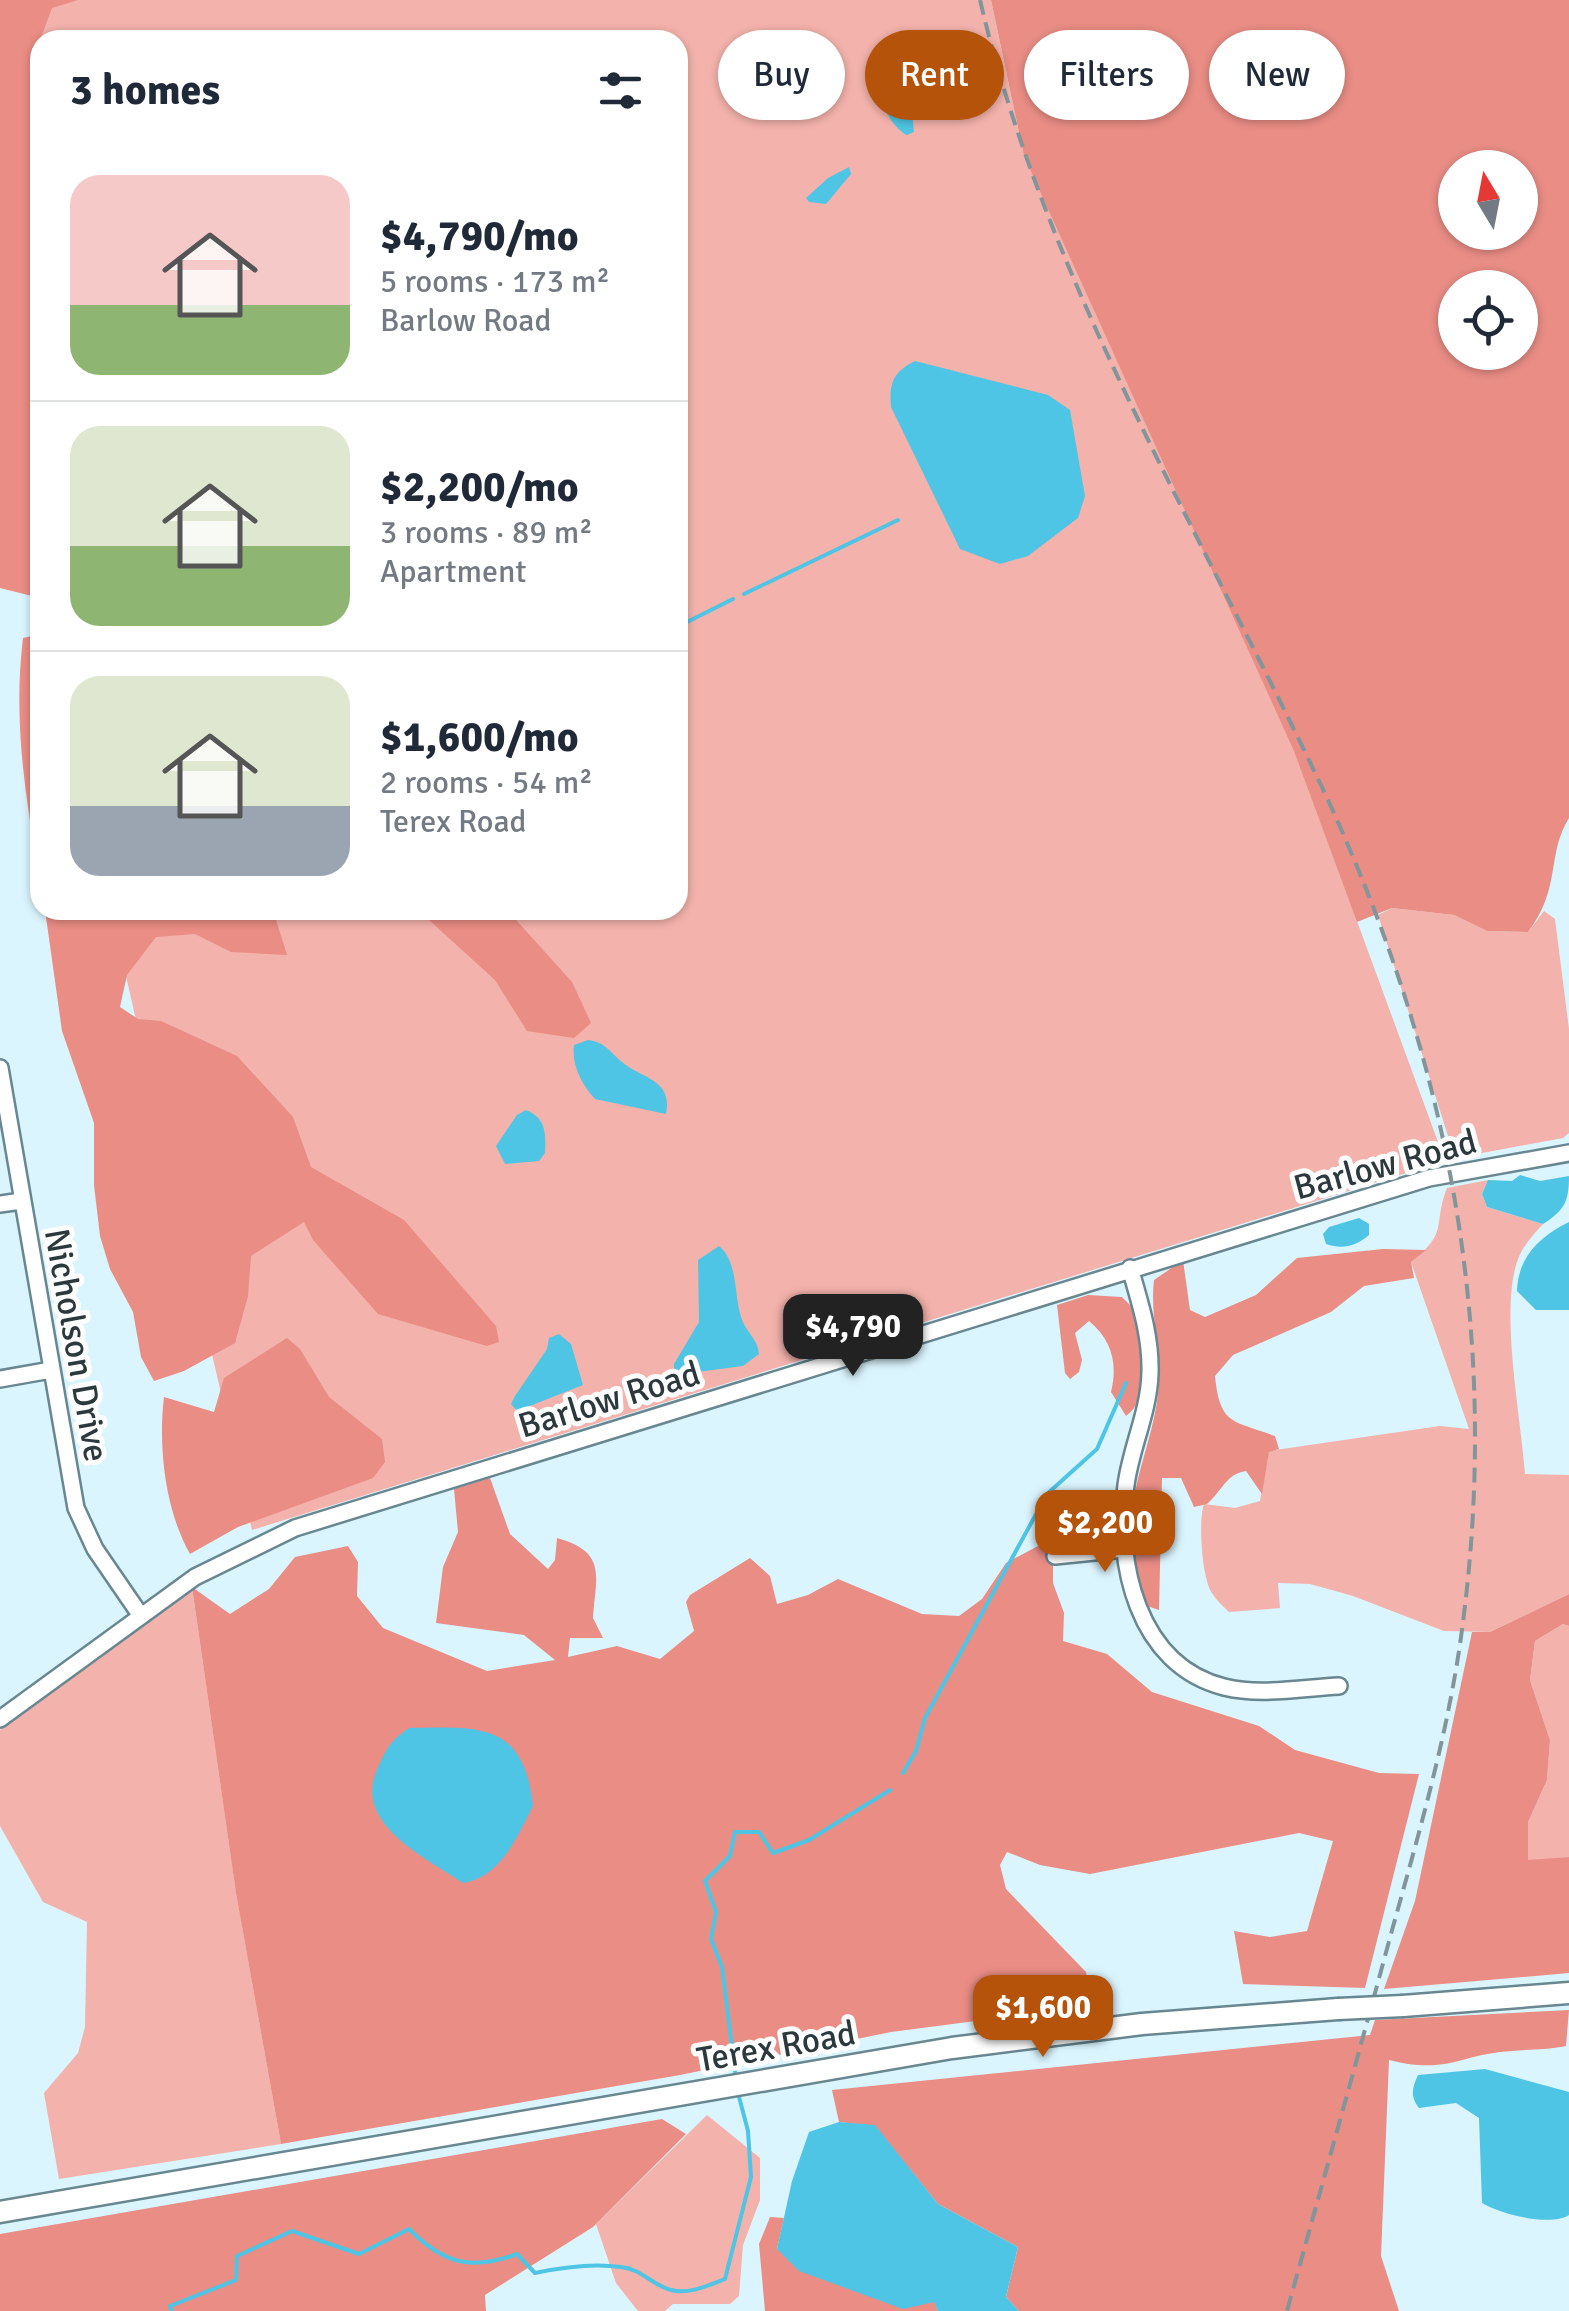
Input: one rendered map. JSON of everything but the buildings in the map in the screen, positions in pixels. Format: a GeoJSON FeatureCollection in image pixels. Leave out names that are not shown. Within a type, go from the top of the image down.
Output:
{"type":"FeatureCollection","features":[{"type":"Feature","properties":{"kind":"main road","name":"Terex Road"},"geometry":{"type":"LineString","coordinates":[[0,2212],[1033,2036],[1569,1993]]}},
{"type":"Feature","properties":{"kind":"street","name":"Nicholson Drive"},"geometry":{"type":"LineString","coordinates":[[0,1068],[80,1522],[141,1616]]}},
{"type":"Feature","properties":{"kind":"street","name":"Barlow Road"},"geometry":{"type":"LineString","coordinates":[[0,1719],[216,1564],[295,1528],[1455,1170],[1569,1154]]}},
{"type":"Feature","properties":{"kind":"street"},"geometry":{"type":"LineString","coordinates":[[0,1204],[21,1201]]}},
{"type":"Feature","properties":{"kind":"street"},"geometry":{"type":"LineString","coordinates":[[1130,1268],[1148,1331],[1150,1376],[1127,1478],[1124,1549],[1139,1611],[1158,1644],[1184,1668],[1216,1684],[1246,1690],[1338,1686]]}},
{"type":"Feature","properties":{"kind":"street"},"geometry":{"type":"LineString","coordinates":[[0,1379],[51,1370]]}},
{"type":"Feature","properties":{"kind":"street"},"geometry":{"type":"LineString","coordinates":[[1055,1556],[1124,1549]]}},
{"type":"Feature","properties":{"kind":"shaded area"},"geometry":{"type":"Polygon","coordinates":[[[0,0],[991,0],[997,30],[865,30],[865,120],[1004,120],[1004,61],[1024,156],[1266,673],[1445,1161],[252,1530],[113,920],[688,920],[688,30],[30,30],[30,301],[0,0]]]}},
{"type":"Feature","properties":{"kind":"shaded area"},"geometry":{"type":"Polygon","coordinates":[[[0,0],[78,0],[52,8],[44,30],[30,30],[30,596],[0,588],[0,0]]]}},
{"type":"Feature","properties":{"kind":"shaded area"},"geometry":{"type":"Polygon","coordinates":[[[991,0],[1569,0],[1569,818],[1558,845],[1546,900],[1528,932],[1487,931],[1454,915],[1392,908],[1357,922],[1294,751],[1024,156],[1004,61],[1004,30],[997,30],[991,0]]]}},
{"type":"Feature","properties":{"kind":"shaded area"},"geometry":{"type":"Polygon","coordinates":[[[30,636],[30,818],[20,728],[23,638],[30,636]]]}},
{"type":"Feature","properties":{"kind":"shaded area"},"geometry":{"type":"Polygon","coordinates":[[[1392,908],[1454,915],[1487,931],[1528,932],[1544,911],[1555,919],[1569,1029],[1569,1133],[1563,1138],[1455,1158],[1378,915],[1392,908]]]}},
{"type":"Feature","properties":{"kind":"shaded area"},"geometry":{"type":"Polygon","coordinates":[[[46,920],[276,920],[287,955],[231,952],[195,934],[156,937],[127,975],[120,1007],[138,1019],[161,1021],[237,1056],[293,1117],[311,1167],[404,1220],[496,1326],[499,1342],[487,1346],[378,1314],[313,1240],[304,1222],[251,1256],[248,1296],[235,1343],[184,1371],[154,1381],[141,1357],[133,1312],[110,1269],[100,1236],[94,1185],[94,1123],[62,1031],[46,920]]]}},
{"type":"Feature","properties":{"kind":"shaded area"},"geometry":{"type":"Polygon","coordinates":[[[429,920],[516,920],[572,982],[591,1023],[574,1038],[527,1031],[495,980],[429,920]]]}},
{"type":"Feature","properties":{"kind":"shaded area"},"geometry":{"type":"Polygon","coordinates":[[[1488,1180],[1482,1194],[1487,1207],[1543,1224],[1524,1247],[1512,1283],[1513,1366],[1525,1474],[1569,1475],[1569,1594],[1490,1632],[1444,1631],[1310,1584],[1278,1583],[1280,1608],[1229,1612],[1214,1596],[1206,1575],[1202,1512],[1204,1504],[1235,1508],[1260,1501],[1269,1451],[1440,1426],[1469,1429],[1411,1262],[1436,1235],[1447,1188],[1488,1180]]]}},
{"type":"Feature","properties":{"kind":"shaded area"},"geometry":{"type":"Polygon","coordinates":[[[1383,1249],[1426,1250],[1411,1262],[1414,1278],[1364,1286],[1331,1312],[1233,1355],[1215,1376],[1225,1413],[1239,1423],[1275,1436],[1279,1449],[1269,1452],[1262,1494],[1246,1471],[1229,1479],[1207,1504],[1194,1507],[1181,1478],[1162,1478],[1159,1610],[1144,1605],[1131,1525],[1158,1396],[1154,1280],[1183,1260],[1190,1310],[1205,1317],[1256,1295],[1297,1258],[1383,1249]]]}},
{"type":"Feature","properties":{"kind":"shaded area"},"geometry":{"type":"Polygon","coordinates":[[[1088,1295],[1122,1297],[1134,1309],[1143,1381],[1135,1407],[1126,1416],[1111,1392],[1114,1372],[1108,1344],[1089,1321],[1075,1333],[1082,1360],[1079,1372],[1070,1379],[1065,1373],[1057,1305],[1088,1295]]]}},
{"type":"Feature","properties":{"kind":"shaded area"},"geometry":{"type":"Polygon","coordinates":[[[287,1338],[300,1349],[329,1397],[382,1439],[385,1462],[373,1478],[238,1527],[190,1554],[181,1537],[165,1478],[164,1397],[214,1412],[224,1378],[287,1338]]]}},
{"type":"Feature","properties":{"kind":"shaded area"},"geometry":{"type":"Polygon","coordinates":[[[490,1478],[510,1534],[548,1569],[555,1560],[557,1538],[574,1544],[592,1559],[596,1579],[593,1618],[603,1638],[570,1638],[568,1657],[617,1646],[660,1659],[694,1631],[686,1602],[690,1595],[750,1558],[770,1576],[777,1604],[808,1595],[838,1579],[922,1614],[959,1616],[982,1599],[1006,1563],[1053,1538],[1053,1583],[1064,1613],[1063,1641],[1107,1654],[1152,1692],[1259,1726],[1295,1750],[1379,1773],[1419,1774],[1365,1988],[1243,1984],[1234,1931],[1270,1937],[1307,1931],[1333,1841],[1299,1833],[1090,1874],[1040,1865],[1007,1852],[1000,1865],[1006,1889],[1086,1972],[1092,2006],[891,2032],[680,2075],[281,2144],[236,1893],[192,1587],[230,1614],[269,1589],[295,1557],[348,1546],[358,1562],[357,1596],[383,1628],[487,1671],[555,1660],[524,1635],[436,1623],[443,1567],[458,1532],[454,1489],[490,1478]]]}},
{"type":"Feature","properties":{"kind":"shaded area"},"geometry":{"type":"Polygon","coordinates":[[[192,1587],[236,1892],[281,2144],[59,2179],[44,2093],[78,2053],[85,2027],[87,1922],[43,1902],[0,1826],[0,1730],[192,1587]]]}},
{"type":"Feature","properties":{"kind":"shaded area"},"geometry":{"type":"Polygon","coordinates":[[[1569,1594],[1569,1626],[1563,1624],[1535,1641],[1530,1680],[1550,1740],[1547,1780],[1528,1822],[1528,1860],[1569,1857],[1569,1973],[1384,1989],[1415,1901],[1472,1632],[1490,1632],[1569,1594]]]}},
{"type":"Feature","properties":{"kind":"shaded area"},"geometry":{"type":"Polygon","coordinates":[[[1563,1624],[1569,1626],[1569,1857],[1528,1861],[1528,1822],[1547,1780],[1550,1740],[1530,1680],[1535,1641],[1563,1624]]]}},
{"type":"Feature","properties":{"kind":"shaded area"},"geometry":{"type":"Polygon","coordinates":[[[1569,2010],[1566,2046],[1494,2053],[1440,2065],[1389,2060],[1381,2256],[1399,2311],[1019,2311],[1006,2297],[1018,2247],[938,2204],[875,2126],[839,2122],[832,2090],[1370,2035],[1375,2020],[1569,2010]]]}},
{"type":"Feature","properties":{"kind":"shaded area"},"geometry":{"type":"Polygon","coordinates":[[[707,2115],[760,2158],[760,2200],[743,2245],[739,2296],[730,2304],[673,2304],[665,2311],[638,2311],[616,2283],[596,2224],[707,2115]]]}},
{"type":"Feature","properties":{"kind":"shaded area"},"geometry":{"type":"Polygon","coordinates":[[[662,2119],[686,2134],[593,2227],[485,2295],[486,2311],[0,2311],[0,2234],[662,2119]]]}},
{"type":"Feature","properties":{"kind":"shaded area"},"geometry":{"type":"Polygon","coordinates":[[[770,2217],[784,2218],[777,2249],[934,2301],[938,2311],[765,2311],[759,2244],[770,2217]]]}},
{"type":"Feature","properties":{"kind":"water"},"geometry":{"type":"Polygon","coordinates":[[[892,120],[913,120],[914,132],[907,135],[892,120]]]}},
{"type":"Feature","properties":{"kind":"water"},"geometry":{"type":"Polygon","coordinates":[[[849,167],[851,174],[826,204],[809,202],[806,198],[828,178],[849,167]]]}},
{"type":"Feature","properties":{"kind":"water"},"geometry":{"type":"Polygon","coordinates":[[[915,361],[1048,395],[1070,410],[1085,496],[1078,518],[1028,556],[1000,564],[960,549],[891,407],[894,379],[915,361]]]}},
{"type":"Feature","properties":{"kind":"water"},"geometry":{"type":"Polygon","coordinates":[[[588,1040],[603,1045],[630,1068],[654,1081],[665,1094],[666,1114],[595,1099],[582,1081],[574,1059],[574,1045],[588,1040]]]}},
{"type":"Feature","properties":{"kind":"water"},"geometry":{"type":"Polygon","coordinates":[[[526,1110],[538,1117],[543,1127],[545,1153],[539,1161],[505,1164],[496,1146],[517,1115],[526,1110]]]}},
{"type":"Feature","properties":{"kind":"water"},"geometry":{"type":"Polygon","coordinates":[[[1520,1175],[1540,1181],[1569,1176],[1564,1204],[1543,1224],[1487,1207],[1482,1194],[1488,1180],[1512,1181],[1520,1175]]]}},
{"type":"Feature","properties":{"kind":"water"},"geometry":{"type":"Polygon","coordinates":[[[1359,1218],[1369,1224],[1369,1235],[1349,1246],[1326,1244],[1323,1234],[1329,1227],[1359,1218]]]}},
{"type":"Feature","properties":{"kind":"water"},"geometry":{"type":"Polygon","coordinates":[[[1569,1222],[1569,1310],[1536,1310],[1517,1291],[1521,1268],[1540,1241],[1569,1222]]]}},
{"type":"Feature","properties":{"kind":"water"},"geometry":{"type":"Polygon","coordinates":[[[719,1246],[729,1260],[741,1317],[759,1354],[743,1366],[674,1375],[674,1364],[699,1322],[698,1260],[719,1246]]]}},
{"type":"Feature","properties":{"kind":"water"},"geometry":{"type":"Polygon","coordinates":[[[559,1334],[571,1344],[583,1385],[517,1411],[511,1404],[515,1396],[547,1349],[549,1338],[559,1334]]]}},
{"type":"Feature","properties":{"kind":"water"},"geometry":{"type":"Polygon","coordinates":[[[409,1728],[477,1730],[509,1744],[520,1758],[533,1806],[506,1854],[488,1873],[476,1879],[463,1883],[413,1850],[384,1823],[375,1807],[372,1789],[377,1770],[389,1746],[409,1728]]]}},
{"type":"Feature","properties":{"kind":"water"},"geometry":{"type":"Polygon","coordinates":[[[1485,2069],[1569,2092],[1569,2215],[1550,2220],[1525,2218],[1482,2203],[1479,2118],[1456,2103],[1419,2108],[1414,2100],[1418,2075],[1485,2069]]]}},
{"type":"Feature","properties":{"kind":"water"},"geometry":{"type":"Polygon","coordinates":[[[839,2122],[875,2125],[938,2204],[1018,2247],[1006,2297],[1019,2311],[938,2311],[934,2302],[903,2309],[799,2271],[777,2249],[792,2181],[809,2132],[839,2122]]]}},
{"type":"Feature","properties":{"kind":"waterway"},"geometry":{"type":"LineString","coordinates":[[744,594],[898,520]]}},
{"type":"Feature","properties":{"kind":"waterway"},"geometry":{"type":"LineString","coordinates":[[688,622],[733,599]]}},
{"type":"Feature","properties":{"kind":"waterway"},"geometry":{"type":"LineString","coordinates":[[903,1773],[916,1751],[925,1718],[1047,1494],[1097,1449],[1126,1383]]}},
{"type":"Feature","properties":{"kind":"waterway"},"geometry":{"type":"LineString","coordinates":[[736,2079],[722,1967],[711,1939],[716,1912],[705,1881],[730,1856],[735,1832],[759,1832],[773,1853],[809,1840],[890,1790]]}},
{"type":"Feature","properties":{"kind":"waterway"},"geometry":{"type":"LineString","coordinates":[[172,2311],[170,2306],[236,2280],[237,2256],[292,2231],[359,2254],[409,2229],[434,2250],[459,2261],[486,2262],[517,2254],[535,2273],[578,2266],[628,2268],[678,2291],[725,2279],[751,2177],[748,2131],[738,2093]]}},
{"type":"Feature","properties":{"kind":"railway"},"geometry":{"type":"LineString","coordinates":[[980,0],[1008,103],[1043,204],[1084,302],[1320,783],[1365,886],[1402,989],[1432,1094],[1455,1199],[1469,1306],[1475,1415],[1472,1525],[1461,1637],[1440,1750],[1421,1824],[1287,2311]]}}]}
